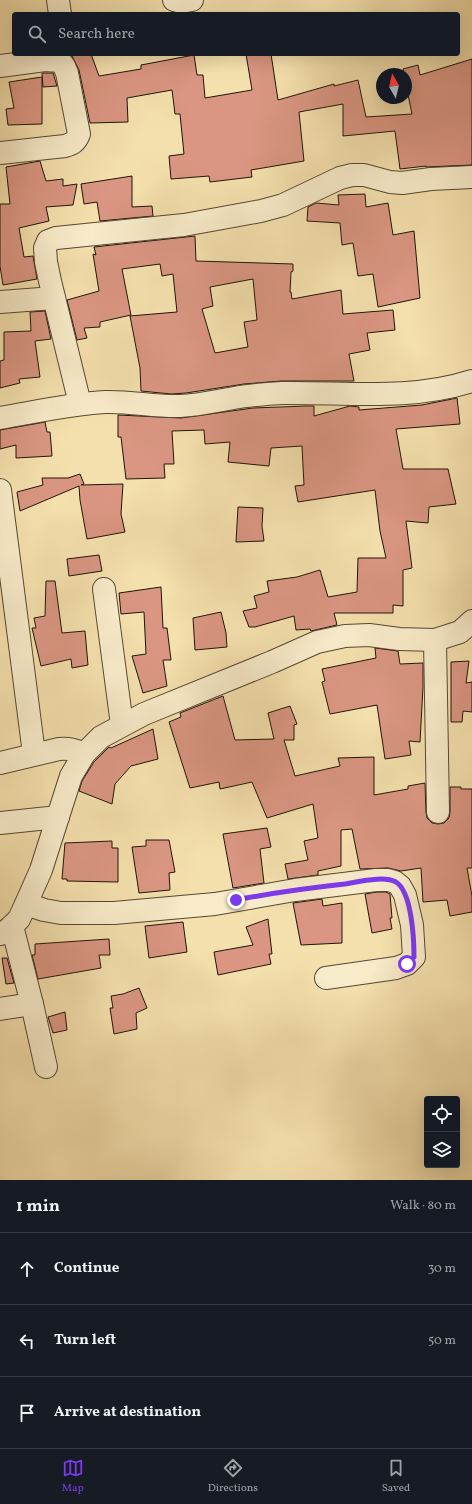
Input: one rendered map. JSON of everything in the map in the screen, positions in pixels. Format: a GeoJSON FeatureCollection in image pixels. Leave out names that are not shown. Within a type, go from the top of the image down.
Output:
{"type":"FeatureCollection","features":[{"type":"Feature","properties":{"kind":"street"},"geometry":{"type":"LineString","coordinates":[[58,0],[60,12]]}},
{"type":"Feature","properties":{"kind":"street"},"geometry":{"type":"LineString","coordinates":[[174,0],[181,2],[192,0]]}},
{"type":"Feature","properties":{"kind":"street"},"geometry":{"type":"LineString","coordinates":[[0,66],[64,60],[79,134],[77,139],[72,144],[65,146],[0,153]]}},
{"type":"Feature","properties":{"kind":"street"},"geometry":{"type":"LineString","coordinates":[[80,404],[50,281],[45,248],[48,241],[56,238],[184,225],[261,210],[284,205],[340,178],[352,175],[364,175],[390,182],[402,183],[431,179],[472,177]]}},
{"type":"Feature","properties":{"kind":"street"},"geometry":{"type":"LineString","coordinates":[[0,302],[54,298]]}},
{"type":"Feature","properties":{"kind":"street"},"geometry":{"type":"LineString","coordinates":[[0,418],[80,404],[106,402],[179,406],[203,404],[264,394],[403,394],[441,389],[472,381]]}},
{"type":"Feature","properties":{"kind":"street"},"geometry":{"type":"LineString","coordinates":[[0,490],[34,754]]}},
{"type":"Feature","properties":{"kind":"street"},"geometry":{"type":"LineString","coordinates":[[104,589],[122,725]]}},
{"type":"Feature","properties":{"kind":"street"},"geometry":{"type":"LineString","coordinates":[[46,1067],[32,1004],[6,930],[19,919],[26,904],[40,870],[72,776],[84,754],[101,736],[144,714],[265,665],[317,642],[345,636],[369,635],[399,639],[435,640],[460,632],[472,621]]}},
{"type":"Feature","properties":{"kind":"street"},"geometry":{"type":"LineString","coordinates":[[435,640],[438,812]]}},
{"type":"Feature","properties":{"kind":"street"},"geometry":{"type":"LineString","coordinates":[[0,763],[59,748],[75,749],[84,754]]}},
{"type":"Feature","properties":{"kind":"street"},"geometry":{"type":"LineString","coordinates":[[0,823],[58,817]]}},
{"type":"Feature","properties":{"kind":"street"},"geometry":{"type":"LineString","coordinates":[[26,904],[44,910],[61,913],[114,913],[215,904],[295,890],[376,880],[396,882],[400,886],[408,905],[414,938],[414,957],[407,964],[396,968],[326,978]]}},
{"type":"Feature","properties":{"kind":"street"},"geometry":{"type":"LineString","coordinates":[[0,1009],[32,1004]]}},
{"type":"Feature","properties":{"kind":"building"},"geometry":{"type":"Polygon","coordinates":[[[72,56],[92,56],[99,76],[141,69],[141,65],[194,56],[197,75],[203,75],[205,98],[252,90],[246,56],[271,56],[278,100],[334,84],[334,86],[358,80],[366,117],[412,114],[410,104],[412,104],[412,68],[407,68],[418,65],[420,75],[472,59],[472,165],[426,166],[400,169],[395,131],[343,136],[343,104],[299,112],[304,161],[251,170],[252,177],[210,182],[209,176],[171,179],[169,156],[184,154],[180,114],[175,114],[172,90],[127,98],[128,122],[90,123],[79,70],[72,56]]]}},
{"type":"Feature","properties":{"kind":"building"},"geometry":{"type":"Polygon","coordinates":[[[42,73],[53,73],[57,86],[43,87],[42,73]]]}},
{"type":"Feature","properties":{"kind":"building"},"geometry":{"type":"Polygon","coordinates":[[[42,77],[42,124],[8,125],[6,109],[14,108],[9,82],[42,77]]]}},
{"type":"Feature","properties":{"kind":"building"},"geometry":{"type":"Polygon","coordinates":[[[40,161],[46,181],[63,179],[63,186],[77,184],[73,205],[46,207],[49,221],[19,228],[24,257],[33,256],[37,279],[3,285],[0,266],[0,204],[10,204],[6,167],[40,161]]]}},
{"type":"Feature","properties":{"kind":"building"},"geometry":{"type":"Polygon","coordinates":[[[132,176],[132,207],[152,206],[153,216],[100,221],[97,202],[84,204],[81,184],[132,176]]]}},
{"type":"Feature","properties":{"kind":"building"},"geometry":{"type":"Polygon","coordinates":[[[365,194],[366,207],[388,203],[393,235],[414,231],[420,298],[378,307],[373,274],[358,276],[353,243],[342,245],[340,223],[307,221],[308,207],[316,203],[339,205],[338,195],[365,194]]]}},
{"type":"Feature","properties":{"kind":"building"},"geometry":{"type":"Polygon","coordinates":[[[195,236],[196,261],[293,264],[290,292],[292,299],[341,290],[343,314],[393,310],[395,330],[367,333],[370,350],[349,354],[354,381],[281,381],[244,384],[171,394],[141,391],[140,368],[130,316],[177,312],[173,274],[162,276],[160,264],[122,269],[131,315],[100,322],[100,327],[84,328],[87,338],[77,340],[67,300],[99,291],[93,254],[96,255],[94,247],[195,236]],[[253,279],[210,287],[213,306],[202,309],[215,353],[248,347],[244,322],[257,320],[253,279]]]}},
{"type":"Feature","properties":{"kind":"building"},"geometry":{"type":"Polygon","coordinates":[[[45,311],[51,339],[35,341],[40,377],[19,379],[20,383],[0,388],[0,361],[4,360],[4,332],[31,331],[30,312],[45,311]]]}},
{"type":"Feature","properties":{"kind":"building"},"geometry":{"type":"Polygon","coordinates":[[[457,398],[460,424],[396,429],[403,469],[448,469],[456,504],[429,507],[428,523],[406,521],[412,568],[403,570],[403,606],[393,605],[393,613],[334,613],[337,625],[311,631],[310,629],[296,630],[294,616],[255,627],[249,627],[243,611],[257,608],[254,596],[269,592],[267,581],[297,577],[320,570],[328,597],[357,592],[358,558],[386,558],[380,531],[375,490],[298,502],[295,486],[304,485],[302,446],[271,448],[269,466],[228,462],[230,442],[205,444],[204,430],[172,431],[174,464],[164,464],[165,478],[126,479],[121,437],[118,437],[118,415],[181,418],[253,408],[314,406],[314,416],[350,406],[359,407],[359,410],[422,405],[457,398]]]}},
{"type":"Feature","properties":{"kind":"building"},"geometry":{"type":"Polygon","coordinates":[[[45,422],[47,432],[50,432],[52,456],[16,458],[16,445],[0,449],[0,430],[45,422]]]}},
{"type":"Feature","properties":{"kind":"building"},"geometry":{"type":"Polygon","coordinates":[[[80,474],[84,484],[81,485],[123,484],[121,514],[125,532],[87,539],[79,486],[20,511],[17,492],[43,485],[42,478],[68,478],[80,474]]]}},
{"type":"Feature","properties":{"kind":"building"},"geometry":{"type":"Polygon","coordinates":[[[238,507],[263,508],[262,526],[264,541],[236,542],[238,507]]]}},
{"type":"Feature","properties":{"kind":"building"},"geometry":{"type":"Polygon","coordinates":[[[99,555],[102,571],[69,576],[67,559],[99,555]]]}},
{"type":"Feature","properties":{"kind":"building"},"geometry":{"type":"Polygon","coordinates":[[[46,581],[55,581],[62,633],[85,631],[88,665],[72,668],[71,659],[41,666],[32,628],[36,628],[34,618],[45,616],[46,581]]]}},
{"type":"Feature","properties":{"kind":"building"},"geometry":{"type":"Polygon","coordinates":[[[161,587],[163,628],[167,628],[171,660],[163,660],[167,686],[143,693],[132,656],[146,654],[144,612],[121,614],[119,593],[161,587]]]}},
{"type":"Feature","properties":{"kind":"building"},"geometry":{"type":"Polygon","coordinates":[[[221,612],[226,633],[227,647],[195,650],[193,618],[221,612]]]}},
{"type":"Feature","properties":{"kind":"building"},"geometry":{"type":"Polygon","coordinates":[[[375,648],[398,651],[400,664],[423,663],[420,742],[409,741],[411,755],[385,759],[377,705],[330,714],[322,682],[325,681],[322,669],[376,658],[375,648]]]}},
{"type":"Feature","properties":{"kind":"building"},"geometry":{"type":"Polygon","coordinates":[[[469,661],[466,683],[472,682],[472,712],[463,711],[462,722],[451,722],[451,662],[469,661]]]}},
{"type":"Feature","properties":{"kind":"building"},"geometry":{"type":"Polygon","coordinates":[[[223,696],[235,740],[274,739],[268,713],[290,706],[297,724],[294,725],[294,740],[284,740],[295,776],[340,766],[338,758],[374,757],[374,795],[408,789],[408,786],[425,783],[427,818],[432,823],[438,824],[444,823],[449,818],[450,787],[472,789],[472,868],[467,868],[472,896],[472,912],[450,916],[447,900],[423,902],[421,868],[401,871],[388,868],[360,869],[352,829],[341,830],[341,866],[318,871],[318,875],[288,879],[285,864],[308,860],[304,841],[318,838],[313,804],[267,818],[252,782],[220,789],[219,782],[190,788],[169,722],[181,717],[180,713],[223,696]]]}},
{"type":"Feature","properties":{"kind":"building"},"geometry":{"type":"Polygon","coordinates":[[[153,729],[158,759],[131,766],[115,784],[112,804],[79,791],[82,781],[94,762],[109,747],[111,748],[153,729]]]}},
{"type":"Feature","properties":{"kind":"building"},"geometry":{"type":"Polygon","coordinates":[[[267,828],[271,847],[260,849],[264,883],[233,888],[223,834],[267,828]]]}},
{"type":"Feature","properties":{"kind":"building"},"geometry":{"type":"Polygon","coordinates":[[[146,840],[169,840],[175,872],[169,873],[170,890],[139,893],[132,847],[146,846],[146,840]]]}},
{"type":"Feature","properties":{"kind":"building"},"geometry":{"type":"Polygon","coordinates":[[[112,841],[112,848],[118,848],[118,882],[67,881],[67,879],[62,879],[65,843],[112,841]]]}},
{"type":"Feature","properties":{"kind":"building"},"geometry":{"type":"Polygon","coordinates":[[[386,892],[390,894],[392,918],[390,918],[392,929],[372,933],[365,894],[386,892]]]}},
{"type":"Feature","properties":{"kind":"building"},"geometry":{"type":"Polygon","coordinates":[[[322,899],[323,906],[342,903],[342,943],[301,945],[293,903],[322,899]]]}},
{"type":"Feature","properties":{"kind":"building"},"geometry":{"type":"Polygon","coordinates":[[[268,919],[272,954],[269,954],[271,964],[218,975],[214,952],[253,945],[246,927],[268,919]]]}},
{"type":"Feature","properties":{"kind":"building"},"geometry":{"type":"Polygon","coordinates":[[[183,922],[187,952],[149,958],[145,926],[183,922]]]}},
{"type":"Feature","properties":{"kind":"building"},"geometry":{"type":"Polygon","coordinates":[[[109,939],[110,955],[99,955],[101,968],[38,979],[32,955],[35,955],[35,944],[109,939]]]}},
{"type":"Feature","properties":{"kind":"building"},"geometry":{"type":"Polygon","coordinates":[[[2,958],[7,958],[14,983],[6,984],[2,958]]]}},
{"type":"Feature","properties":{"kind":"building"},"geometry":{"type":"Polygon","coordinates":[[[139,988],[147,1008],[136,1013],[137,1029],[114,1034],[110,1008],[113,1008],[111,996],[123,994],[139,988]]]}},
{"type":"Feature","properties":{"kind":"building"},"geometry":{"type":"Polygon","coordinates":[[[65,1012],[67,1030],[53,1033],[48,1017],[65,1012]]]}},
{"type":"Feature","properties":{"kind":"route"},"geometry":{"type":"LineString","coordinates":[[236,900],[295,890],[376,880],[396,882],[405,895],[414,938],[414,957],[407,964]]}}]}
